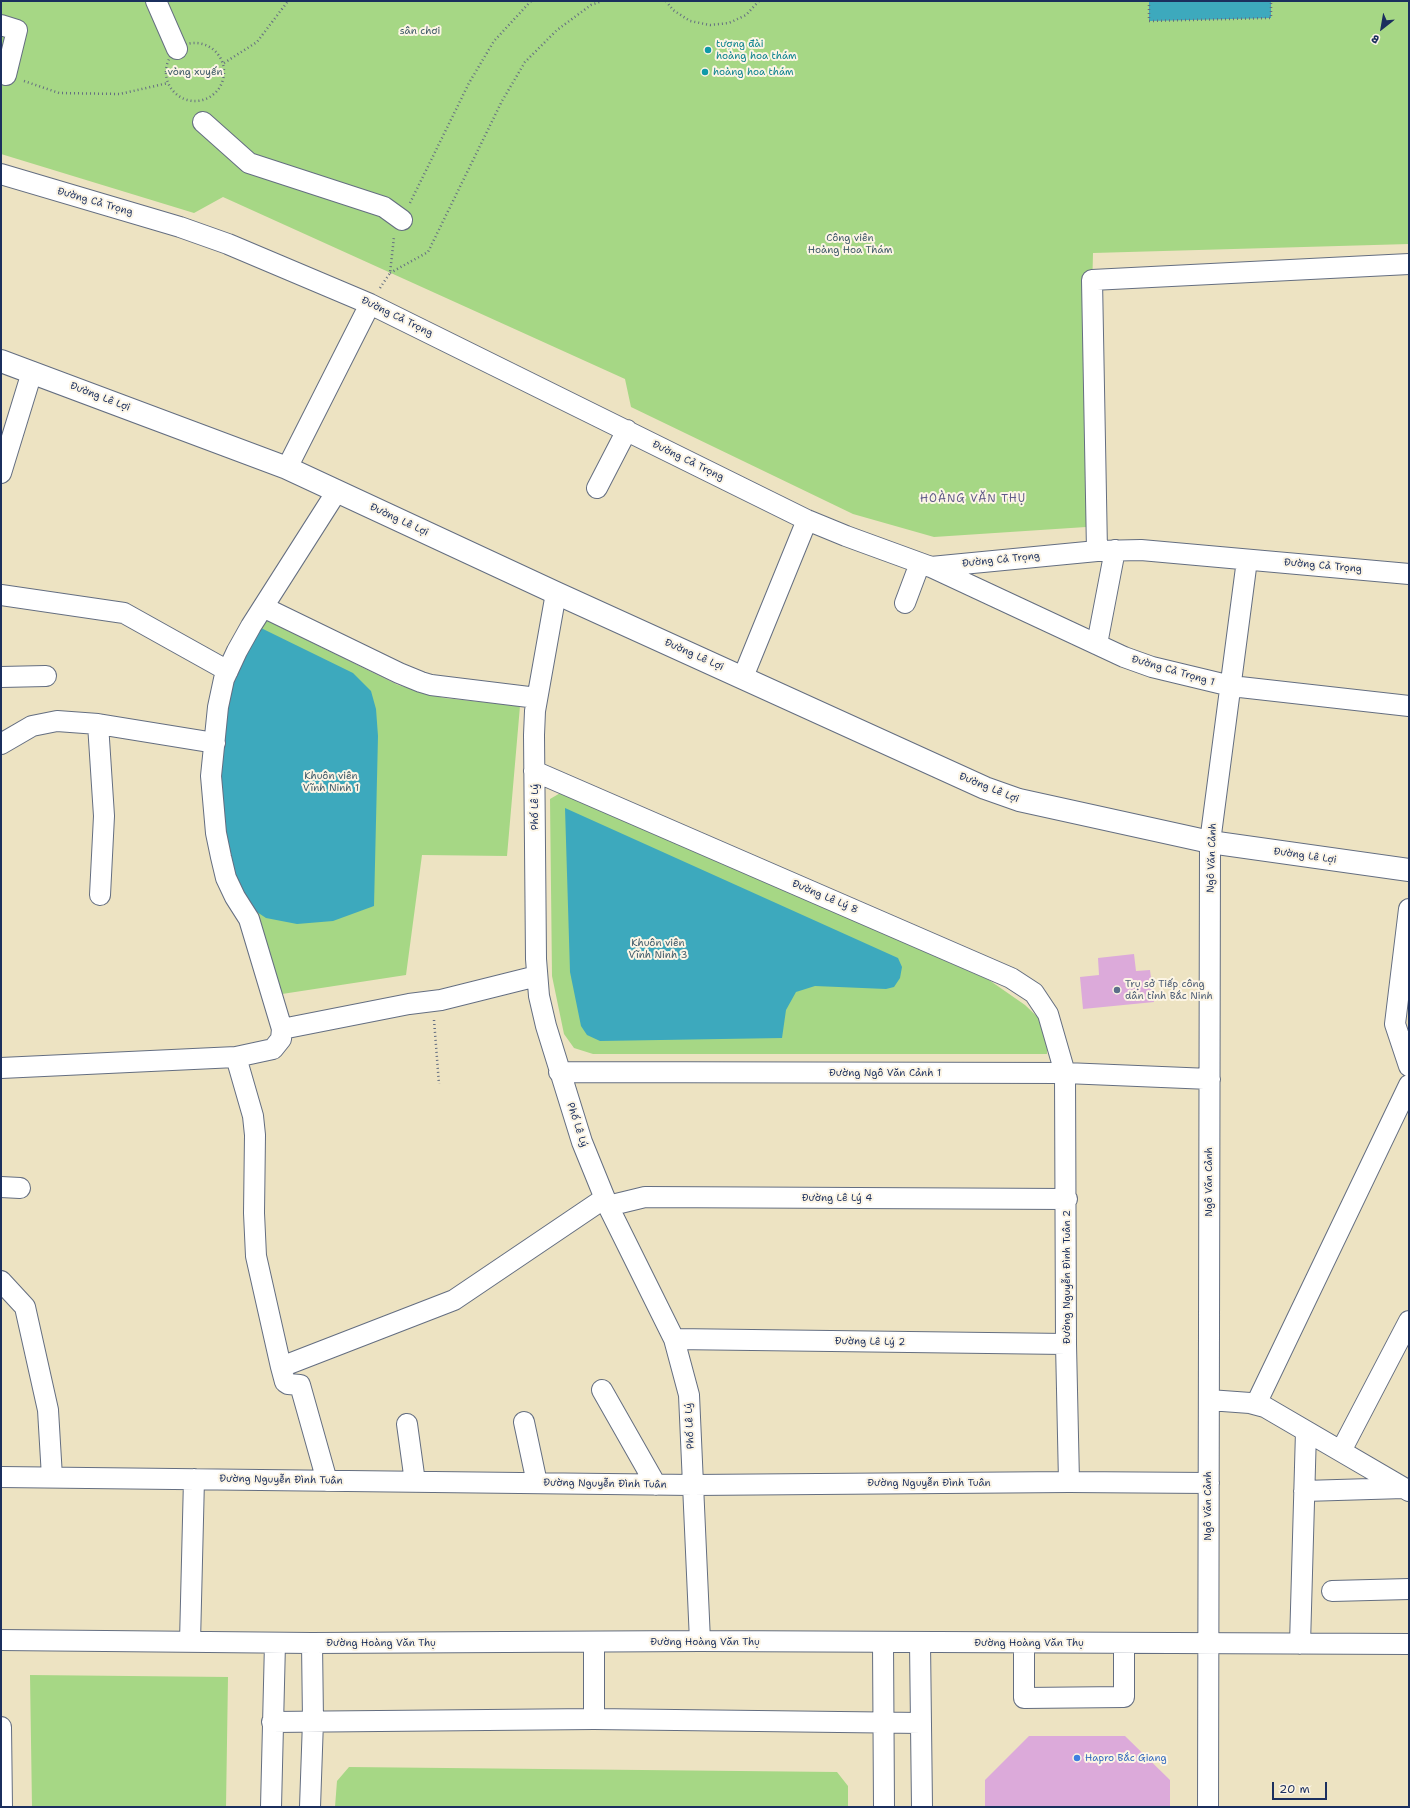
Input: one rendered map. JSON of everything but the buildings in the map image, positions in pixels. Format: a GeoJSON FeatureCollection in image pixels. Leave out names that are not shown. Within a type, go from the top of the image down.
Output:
{"type":"FeatureCollection","features":[{"type":"Feature","properties":{"kind":"main road","name":"Đường Lê Lợi"},"geometry":{"type":"LineString","coordinates":[[1,361],[287,468],[556,593],[985,788],[1019,800],[1210,842],[1409,870]]}},
{"type":"Feature","properties":{"kind":"street"},"geometry":{"type":"LineString","coordinates":[[156,1],[177,49]]}},
{"type":"Feature","properties":{"kind":"street"},"geometry":{"type":"LineString","coordinates":[[1,25],[17,30],[6,74]]}},
{"type":"Feature","properties":{"kind":"street"},"geometry":{"type":"LineString","coordinates":[[203,122],[249,163],[384,208],[402,220]]}},
{"type":"Feature","properties":{"kind":"street","name":"Đường Cả Trọng"},"geometry":{"type":"LineString","coordinates":[[1,174],[180,227],[228,244],[370,304],[808,520],[846,536],[926,565],[1106,550],[1141,550],[1409,574]]}},
{"type":"Feature","properties":{"kind":"street"},"geometry":{"type":"LineString","coordinates":[[1098,644],[1106,550],[1092,280],[1409,264]]}},
{"type":"Feature","properties":{"kind":"street"},"geometry":{"type":"LineString","coordinates":[[287,468],[370,304]]}},
{"type":"Feature","properties":{"kind":"street"},"geometry":{"type":"LineString","coordinates":[[1,473],[32,372]]}},
{"type":"Feature","properties":{"kind":"street"},"geometry":{"type":"LineString","coordinates":[[597,488],[627,430]]}},
{"type":"Feature","properties":{"kind":"street"},"geometry":{"type":"LineString","coordinates":[[1,1068],[236,1057],[272,1049],[281,1039],[282,1029],[249,919],[235,897],[226,878],[216,833],[211,776],[218,707],[228,671],[236,651],[337,491]]}},
{"type":"Feature","properties":{"kind":"street"},"geometry":{"type":"LineString","coordinates":[[743,677],[808,520]]}},
{"type":"Feature","properties":{"kind":"street","name":"Ngô Văn Cảnh"},"geometry":{"type":"LineString","coordinates":[[1208,1807],[1210,842],[1247,560]]}},
{"type":"Feature","properties":{"kind":"street"},"geometry":{"type":"LineString","coordinates":[[905,603],[926,565]]}},
{"type":"Feature","properties":{"kind":"street","name":"Đường Cả Trọng 1"},"geometry":{"type":"LineString","coordinates":[[926,565],[1124,657],[1152,667],[1231,686],[1409,706]]}},
{"type":"Feature","properties":{"kind":"street","name":"Phố Lê Lý"},"geometry":{"type":"LineString","coordinates":[[556,593],[537,698],[534,735],[536,959],[539,996],[560,1072],[582,1142],[606,1202],[674,1339],[689,1395],[700,1641]]}},
{"type":"Feature","properties":{"kind":"street"},"geometry":{"type":"LineString","coordinates":[[1,595],[124,613],[228,671]]}},
{"type":"Feature","properties":{"kind":"street"},"geometry":{"type":"LineString","coordinates":[[263,607],[399,673],[421,682],[432,685],[537,698]]}},
{"type":"Feature","properties":{"kind":"street"},"geometry":{"type":"LineString","coordinates":[[1,677],[46,676]]}},
{"type":"Feature","properties":{"kind":"street"},"geometry":{"type":"LineString","coordinates":[[1,744],[23,730],[44,723],[57,721],[98,724],[215,743]]}},
{"type":"Feature","properties":{"kind":"street"},"geometry":{"type":"LineString","coordinates":[[98,724],[104,816],[100,895]]}},
{"type":"Feature","properties":{"kind":"street","name":"Đường Lê Lý 8"},"geometry":{"type":"LineString","coordinates":[[534,771],[1011,978],[1034,993],[1048,1014],[1065,1073]]}},
{"type":"Feature","properties":{"kind":"street"},"geometry":{"type":"LineString","coordinates":[[1409,909],[1402,1025],[1409,1066]]}},
{"type":"Feature","properties":{"kind":"street"},"geometry":{"type":"LineString","coordinates":[[282,1029],[409,1004],[433,1001],[537,976]]}},
{"type":"Feature","properties":{"kind":"street"},"geometry":{"type":"LineString","coordinates":[[236,1057],[253,1116],[255,1135],[254,1213],[256,1256],[285,1382],[288,1384],[300,1385],[327,1481]]}},
{"type":"Feature","properties":{"kind":"street","name":"Đường Ngô Văn Cảnh 1"},"geometry":{"type":"LineString","coordinates":[[560,1072],[1065,1073],[1210,1080]]}},
{"type":"Feature","properties":{"kind":"street","name":"Đường Nguyễn Đình Tuân 2"},"geometry":{"type":"LineString","coordinates":[[1065,1073],[1067,1199],[1066,1344],[1069,1482]]}},
{"type":"Feature","properties":{"kind":"street"},"geometry":{"type":"LineString","coordinates":[[1256,1404],[1408,1090]]}},
{"type":"Feature","properties":{"kind":"street","name":"Đường Lê Lý 4"},"geometry":{"type":"LineString","coordinates":[[606,1202],[644,1197],[1067,1199]]}},
{"type":"Feature","properties":{"kind":"street"},"geometry":{"type":"LineString","coordinates":[[281,1367],[454,1300],[606,1202]]}},
{"type":"Feature","properties":{"kind":"street"},"geometry":{"type":"LineString","coordinates":[[1,1281],[25,1307],[48,1410],[52,1477]]}},
{"type":"Feature","properties":{"kind":"street"},"geometry":{"type":"LineString","coordinates":[[1341,1451],[1409,1321]]}},
{"type":"Feature","properties":{"kind":"street","name":"Đường Lê Lý 2"},"geometry":{"type":"LineString","coordinates":[[674,1339],[1066,1344]]}},
{"type":"Feature","properties":{"kind":"street"},"geometry":{"type":"LineString","coordinates":[[602,1390],[656,1485]]}},
{"type":"Feature","properties":{"kind":"street"},"geometry":{"type":"LineString","coordinates":[[1209,1400],[1256,1404],[1306,1431],[1407,1490]]}},
{"type":"Feature","properties":{"kind":"street"},"geometry":{"type":"LineString","coordinates":[[524,1422],[537,1483]]}},
{"type":"Feature","properties":{"kind":"street"},"geometry":{"type":"LineString","coordinates":[[407,1424],[415,1482]]}},
{"type":"Feature","properties":{"kind":"street"},"geometry":{"type":"LineString","coordinates":[[1300,1644],[1306,1431]]}},
{"type":"Feature","properties":{"kind":"street","name":"Đường Nguyễn Đình Tuân"},"geometry":{"type":"LineString","coordinates":[[1,1477],[656,1485],[1069,1482],[1208,1483]]}},
{"type":"Feature","properties":{"kind":"street"},"geometry":{"type":"LineString","coordinates":[[190,1642],[194,1479]]}},
{"type":"Feature","properties":{"kind":"street"},"geometry":{"type":"LineString","coordinates":[[1304,1491],[1407,1490]]}},
{"type":"Feature","properties":{"kind":"street"},"geometry":{"type":"LineString","coordinates":[[1332,1591],[1409,1590]]}},
{"type":"Feature","properties":{"kind":"street","name":"Đường Hoàng Văn Thụ"},"geometry":{"type":"LineString","coordinates":[[1,1640],[275,1643],[700,1641],[883,1643],[1409,1644]]}},
{"type":"Feature","properties":{"kind":"street"},"geometry":{"type":"LineString","coordinates":[[594,1642],[594,1719]]}},
{"type":"Feature","properties":{"kind":"street"},"geometry":{"type":"LineString","coordinates":[[271,1807],[275,1643]]}},
{"type":"Feature","properties":{"kind":"street"},"geometry":{"type":"LineString","coordinates":[[310,1807],[313,1721],[312,1643]]}},
{"type":"Feature","properties":{"kind":"street"},"geometry":{"type":"LineString","coordinates":[[883,1643],[884,1807]]}},
{"type":"Feature","properties":{"kind":"street"},"geometry":{"type":"LineString","coordinates":[[920,1643],[922,1807]]}},
{"type":"Feature","properties":{"kind":"street"},"geometry":{"type":"LineString","coordinates":[[1024,1643],[1024,1698],[1124,1697],[1124,1643]]}},
{"type":"Feature","properties":{"kind":"street"},"geometry":{"type":"LineString","coordinates":[[272,1722],[594,1719],[921,1723]]}},
{"type":"Feature","properties":{"kind":"street"},"geometry":{"type":"LineString","coordinates":[[1,1727],[2,1807]]}},
{"type":"Feature","properties":{"kind":"path"},"geometry":{"type":"LineString","coordinates":[[224,63],[257,42],[288,1]]}},
{"type":"Feature","properties":{"kind":"path"},"geometry":{"type":"LineString","coordinates":[[531,1],[494,41],[469,82],[394,236],[390,273],[428,252],[502,101],[526,62],[557,30],[591,6],[602,1]]}},
{"type":"Feature","properties":{"kind":"path"},"geometry":{"type":"LineString","coordinates":[[666,1],[673,10],[690,21],[710,25],[729,23],[746,15],[759,1]]}},
{"type":"Feature","properties":{"kind":"path"},"geometry":{"type":"LineString","coordinates":[[1149,1],[1150,21],[1271,18],[1270,1]]}},
{"type":"Feature","properties":{"kind":"path"},"geometry":{"type":"LineString","coordinates":[[194,42],[204,44],[212,48],[219,55],[224,63],[225,73],[223,83],[218,91],[206,100],[191,101],[181,98],[173,92],[168,83],[166,74],[170,56],[177,49],[185,44],[194,42]]}},
{"type":"Feature","properties":{"kind":"path"},"geometry":{"type":"LineString","coordinates":[[6,74],[60,94],[120,94],[168,83]]}},
{"type":"Feature","properties":{"kind":"path"},"geometry":{"type":"LineString","coordinates":[[433,1001],[438,1084]]}},
{"type":"Feature","properties":{"kind":"green space","name":"Công viên Hoàng Hoa Thám"},"geometry":{"type":"Polygon","coordinates":[[[1,1],[1409,1],[1409,244],[1093,253],[1086,527],[934,537],[853,514],[631,407],[625,379],[223,197],[194,213],[1,154],[1,1]]]}},
{"type":"Feature","properties":{"kind":"green space","name":"Khuôn viên Vĩnh Ninh 1"},"geometry":{"type":"Polygon","coordinates":[[[262,618],[398,685],[444,698],[520,706],[507,856],[422,855],[406,975],[282,994],[235,890],[222,705],[262,618]]]}},
{"type":"Feature","properties":{"kind":"green space","name":"Khuôn viên Vĩnh Ninh 3"},"geometry":{"type":"Polygon","coordinates":[[[562,792],[989,980],[1025,1005],[1047,1026],[1047,1054],[593,1054],[574,1048],[564,1034],[552,976],[550,799],[562,792]]]}},
{"type":"Feature","properties":{"kind":"green space"},"geometry":{"type":"Polygon","coordinates":[[[30,1675],[228,1677],[226,1807],[32,1807],[30,1675]]]}},
{"type":"Feature","properties":{"kind":"green space"},"geometry":{"type":"Polygon","coordinates":[[[349,1767],[837,1772],[848,1786],[848,1807],[335,1807],[337,1781],[349,1767]]]}},
{"type":"Feature","properties":{"kind":"water"},"geometry":{"type":"Polygon","coordinates":[[[1149,1],[1271,1],[1271,18],[1149,21],[1149,1]]]}},
{"type":"Feature","properties":{"kind":"water"},"geometry":{"type":"Polygon","coordinates":[[[261,628],[353,673],[371,691],[376,709],[378,736],[374,906],[333,921],[297,924],[266,918],[245,904],[228,869],[218,788],[221,738],[230,692],[244,658],[261,628]]]}},
{"type":"Feature","properties":{"kind":"water"},"geometry":{"type":"Polygon","coordinates":[[[565,808],[898,958],[902,967],[900,978],[894,987],[886,989],[815,986],[796,992],[786,1010],[782,1038],[600,1041],[587,1035],[581,1026],[570,972],[565,808]]]}},
{"type":"Feature","properties":{"kind":"place","name":"tượng đài hoàng hoa thám"},"geometry":{"type":"Point","coordinates":[708,50]}},
{"type":"Feature","properties":{"kind":"place","name":"hoàng hoa thám"},"geometry":{"type":"Point","coordinates":[705,72]}},
{"type":"Feature","properties":{"kind":"place","name":"Trụ sở Tiếp công dân tỉnh Bắc Ninh"},"geometry":{"type":"Point","coordinates":[1117,990]}},
{"type":"Feature","properties":{"kind":"place","name":"Hapro Bắc Giang"},"geometry":{"type":"Point","coordinates":[1077,1758]}},
{"type":"Feature","properties":{"kind":"district","name":"HOÀNG VĂN THỤ"},"geometry":{"type":"Point","coordinates":[973,499]}},
{"type":"Feature","properties":{"kind":"park label","name":"sân chơi"},"geometry":{"type":"Point","coordinates":[420,31]}},
{"type":"Feature","properties":{"kind":"park label","name":"vòng xuyến"},"geometry":{"type":"Point","coordinates":[195,72]}}]}
